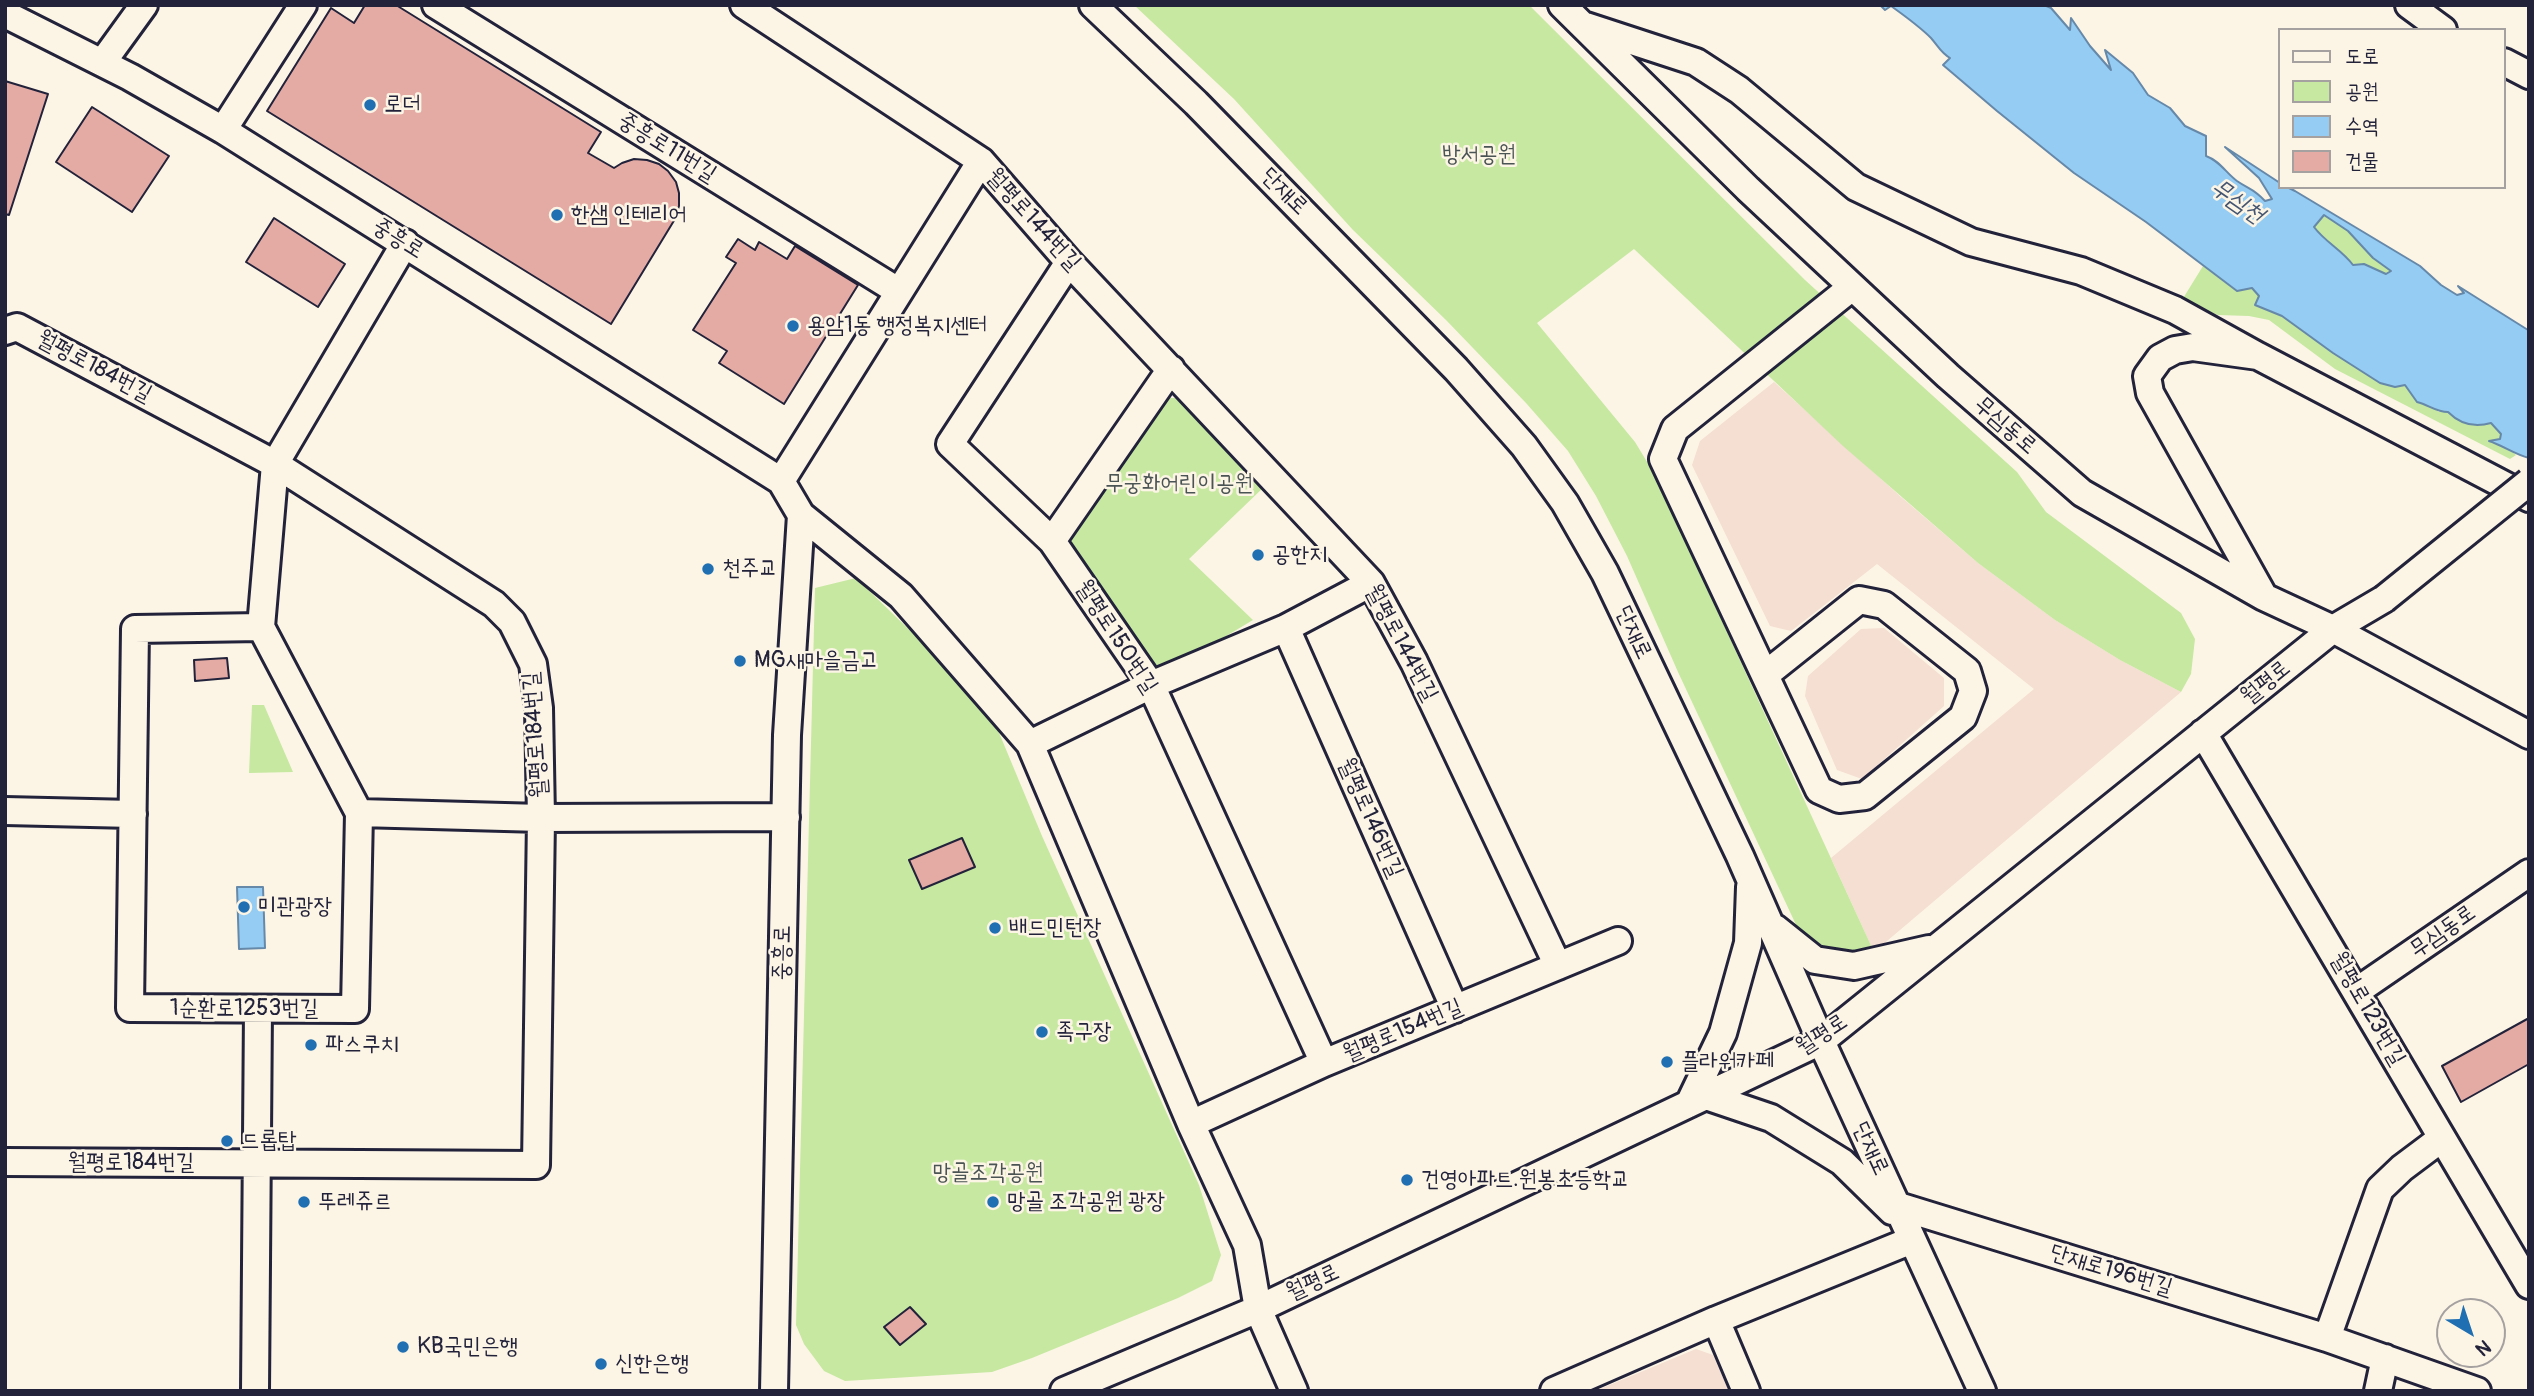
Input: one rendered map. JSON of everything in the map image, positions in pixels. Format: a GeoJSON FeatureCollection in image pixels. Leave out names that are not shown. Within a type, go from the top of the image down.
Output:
{"type":"FeatureCollection","features":[{"type":"Feature","properties":{"kind":"street"},"geometry":{"type":"LineString","coordinates":[[102,62],[144,5]]}},
{"type":"Feature","properties":{"kind":"street"},"geometry":{"type":"LineString","coordinates":[[223,130],[303,5]]}},
{"type":"Feature","properties":{"kind":"street","name":"중흥로11번길"},"geometry":{"type":"LineString","coordinates":[[436,5],[898,291]]}},
{"type":"Feature","properties":{"kind":"street"},"geometry":{"type":"LineString","coordinates":[[744,5],[981,161],[781,481],[801,515],[901,596],[1030,744],[1191,1124],[1247,1245],[1258,1309],[1294,1391]]}},
{"type":"Feature","properties":{"kind":"street","name":"단재로"},"geometry":{"type":"LineString","coordinates":[[1093,5],[1196,103],[1456,369],[1524,446],[1565,503],[1605,573],[1750,879],[1821,1041],[1982,1391]]}},
{"type":"Feature","properties":{"kind":"street","name":"무심동로"},"geometry":{"type":"LineString","coordinates":[[1562,5],[1748,189],[1852,287],[1948,376],[2082,493],[2264,597],[2333,629],[2529,734]]}},
{"type":"Feature","properties":{"kind":"street"},"geometry":{"type":"LineString","coordinates":[[2409,5],[2440,28]]}},
{"type":"Feature","properties":{"kind":"street","name":"중흥로"},"geometry":{"type":"LineString","coordinates":[[5,14],[102,62],[223,130],[781,481]]}},
{"type":"Feature","properties":{"kind":"street"},"geometry":{"type":"LineString","coordinates":[[1581,24],[1696,62],[1739,90],[1856,187],[1971,242],[2081,271],[2175,310],[2529,498]]}},
{"type":"Feature","properties":{"kind":"street"},"geometry":{"type":"LineString","coordinates":[[2506,63],[2529,75]]}},
{"type":"Feature","properties":{"kind":"street","name":"월평로144번길"},"geometry":{"type":"LineString","coordinates":[[981,161],[1069,262],[1371,583],[1414,662],[1558,966]]}},
{"type":"Feature","properties":{"kind":"street"},"geometry":{"type":"LineString","coordinates":[[261,627],[275,464],[405,243]]}},
{"type":"Feature","properties":{"kind":"street","name":"월평로150번길"},"geometry":{"type":"LineString","coordinates":[[1069,262],[950,444],[1052,541],[1151,685],[1324,1063]]}},
{"type":"Feature","properties":{"kind":"street"},"geometry":{"type":"LineString","coordinates":[[1765,676],[1859,600],[1884,606],[1967,671],[1973,691],[1963,717],[1865,796],[1839,799],[1819,790],[1765,676],[1663,460],[1675,429],[1852,287]]}},
{"type":"Feature","properties":{"kind":"street","name":"월평로184번길"},"geometry":{"type":"LineString","coordinates":[[5,331],[17,327],[275,464],[494,604],[512,622],[533,664],[539,708],[541,818],[536,1165],[5,1162]]}},
{"type":"Feature","properties":{"kind":"street"},"geometry":{"type":"LineString","coordinates":[[2258,356],[2193,347],[2175,350],[2160,358],[2147,376],[2150,393],[2264,597]]}},
{"type":"Feature","properties":{"kind":"street"},"geometry":{"type":"LineString","coordinates":[[1052,541],[1171,369]]}},
{"type":"Feature","properties":{"kind":"street","name":"월평로"},"geometry":{"type":"LineString","coordinates":[[1065,1391],[1258,1309],[1821,1041],[2333,629],[2384,599],[2529,482]]}},
{"type":"Feature","properties":{"kind":"street","name":"중흥로"},"geometry":{"type":"LineString","coordinates":[[774,1391],[788,735],[801,515]]}},
{"type":"Feature","properties":{"kind":"street"},"geometry":{"type":"LineString","coordinates":[[1030,744],[1151,685],[1286,628],[1371,583]]}},
{"type":"Feature","properties":{"kind":"street","name":"1순환로1253번길"},"geometry":{"type":"LineString","coordinates":[[261,627],[359,813],[355,1009],[130,1008],[135,629],[261,627]]}},
{"type":"Feature","properties":{"kind":"street","name":"월평로146번길"},"geometry":{"type":"LineString","coordinates":[[1286,628],[1455,1009]]}},
{"type":"Feature","properties":{"kind":"street","name":"월평로123번길"},"geometry":{"type":"LineString","coordinates":[[2203,733],[2529,1285]]}},
{"type":"Feature","properties":{"kind":"street"},"geometry":{"type":"LineString","coordinates":[[5,811],[133,814]]}},
{"type":"Feature","properties":{"kind":"street"},"geometry":{"type":"LineString","coordinates":[[359,813],[541,818],[786,817]]}},
{"type":"Feature","properties":{"kind":"street","name":"무심동로"},"geometry":{"type":"LineString","coordinates":[[2357,991],[2529,873]]}},
{"type":"Feature","properties":{"kind":"street"},"geometry":{"type":"LineString","coordinates":[[1554,1391],[1716,1320],[1904,1222],[1842,1162],[1771,1118],[1698,1100],[1723,1033],[1745,956],[1748,943],[1750,879]]}},
{"type":"Feature","properties":{"kind":"street"},"geometry":{"type":"LineString","coordinates":[[1770,924],[1815,960],[1854,966],[1938,947]]}},
{"type":"Feature","properties":{"kind":"street","name":"월평로154번길"},"geometry":{"type":"LineString","coordinates":[[1191,1124],[1324,1063],[1618,941]]}},
{"type":"Feature","properties":{"kind":"street"},"geometry":{"type":"LineString","coordinates":[[255,1391],[258,1009]]}},
{"type":"Feature","properties":{"kind":"street"},"geometry":{"type":"LineString","coordinates":[[2327,1338],[2380,1189],[2402,1168],[2442,1138]]}},
{"type":"Feature","properties":{"kind":"street","name":"단재로196번길"},"geometry":{"type":"LineString","coordinates":[[1904,1222],[2327,1338],[2477,1391]]}},
{"type":"Feature","properties":{"kind":"street"},"geometry":{"type":"LineString","coordinates":[[1716,1320],[1746,1391]]}},
{"type":"Feature","properties":{"kind":"street"},"geometry":{"type":"LineString","coordinates":[[2378,1391],[2385,1358]]}},
{"type":"Feature","properties":{"kind":"shaded area"},"geometry":{"type":"Polygon","coordinates":[[[1774,382],[1978,563],[2055,620],[2120,660],[2181,692],[1874,952],[1831,858],[2034,689],[1877,564],[1791,631],[1770,626],[1692,465],[1700,441],[1774,382]]]}},
{"type":"Feature","properties":{"kind":"shaded area"},"geometry":{"type":"Polygon","coordinates":[[[1884,628],[1944,678],[1944,706],[1862,779],[1837,770],[1805,696],[1808,676],[1861,629],[1884,628]]]}},
{"type":"Feature","properties":{"kind":"shaded area"},"geometry":{"type":"Polygon","coordinates":[[[1696,1349],[1713,1355],[1729,1391],[1595,1391],[1696,1349]]]}},
{"type":"Feature","properties":{"kind":"green space","name":"방서공원"},"geometry":{"type":"Polygon","coordinates":[[[1134,5],[1529,5],[1805,280],[2017,472],[2046,512],[2181,613],[2195,639],[2191,674],[2181,692],[2120,660],[2055,620],[1978,563],[1843,446],[1634,249],[1537,323],[1635,442],[1655,475],[1874,952],[1861,960],[1805,944],[1627,556],[1596,496],[1568,451],[1446,320],[1353,230],[1234,99],[1134,5]]]}},
{"type":"Feature","properties":{"kind":"green space"},"geometry":{"type":"Polygon","coordinates":[[[2324,215],[2348,231],[2373,258],[2391,271],[2386,274],[2364,264],[2353,265],[2314,227],[2324,215]]]}},
{"type":"Feature","properties":{"kind":"green space"},"geometry":{"type":"Polygon","coordinates":[[[2203,266],[2236,291],[2252,288],[2259,296],[2255,305],[2282,316],[2380,383],[2395,387],[2405,385],[2417,402],[2429,405],[2439,412],[2491,423],[2501,434],[2500,439],[2491,442],[2505,446],[2516,455],[2510,459],[2335,369],[2269,320],[2218,315],[2182,300],[2203,266]]]}},
{"type":"Feature","properties":{"kind":"green space","name":"무궁화어린이공원"},"geometry":{"type":"Polygon","coordinates":[[[1163,398],[1183,398],[1265,486],[1189,559],[1253,620],[1186,660],[1160,668],[1146,661],[1072,555],[1071,534],[1163,398]]]}},
{"type":"Feature","properties":{"kind":"green space","name":"망골조각공원"},"geometry":{"type":"Polygon","coordinates":[[[856,578],[928,648],[995,723],[1042,836],[1199,1185],[1221,1255],[1212,1281],[1178,1298],[992,1372],[845,1381],[824,1371],[804,1344],[796,1325],[815,588],[856,578]]]}},
{"type":"Feature","properties":{"kind":"green space"},"geometry":{"type":"Polygon","coordinates":[[[252,705],[264,705],[293,772],[249,773],[252,705]]]}},
{"type":"Feature","properties":{"kind":"water","name":"무심천"},"geometry":{"type":"Polygon","coordinates":[[[1880,5],[2044,5],[2051,8],[2070,30],[2071,18],[2111,70],[2105,50],[2133,73],[2148,95],[2170,108],[2185,126],[2206,136],[2206,156],[2265,201],[2272,199],[2259,178],[2225,147],[2278,182],[2278,189],[2295,191],[2420,266],[2457,295],[2464,293],[2458,286],[2528,330],[2529,458],[2489,441],[2500,439],[2501,434],[2491,423],[2468,424],[2448,412],[2417,402],[2405,385],[2395,387],[2380,383],[2282,316],[2255,305],[2259,296],[2252,288],[2237,291],[2146,222],[2074,173],[1997,111],[1943,65],[1950,58],[1922,29],[1891,6],[1885,10],[1880,5]],[[2324,215],[2314,227],[2353,265],[2364,264],[2386,274],[2391,271],[2373,258],[2348,231],[2324,215]]]}},
{"type":"Feature","properties":{"kind":"water"},"geometry":{"type":"Polygon","coordinates":[[[237,887],[263,887],[265,948],[239,949],[237,887]]]}},
{"type":"Feature","properties":{"kind":"building"},"geometry":{"type":"Polygon","coordinates":[[[365,5],[396,5],[601,132],[588,153],[614,168],[634,159],[659,164],[668,171],[676,182],[679,193],[675,219],[611,324],[267,111],[331,8],[354,23],[365,5]]]}},
{"type":"Feature","properties":{"kind":"building"},"geometry":{"type":"Polygon","coordinates":[[[5,81],[48,94],[9,215],[5,214],[5,81]]]}},
{"type":"Feature","properties":{"kind":"building"},"geometry":{"type":"Polygon","coordinates":[[[92,107],[169,156],[132,212],[56,162],[92,107]]]}},
{"type":"Feature","properties":{"kind":"building"},"geometry":{"type":"Polygon","coordinates":[[[274,218],[345,264],[318,307],[246,262],[274,218]]]}},
{"type":"Feature","properties":{"kind":"building"},"geometry":{"type":"Polygon","coordinates":[[[738,239],[755,250],[759,242],[787,259],[795,246],[858,285],[784,404],[719,363],[727,351],[693,330],[736,263],[726,257],[738,239]]]}},
{"type":"Feature","properties":{"kind":"building"},"geometry":{"type":"Polygon","coordinates":[[[227,658],[229,678],[195,681],[194,660],[227,658]]]}},
{"type":"Feature","properties":{"kind":"building"},"geometry":{"type":"Polygon","coordinates":[[[962,838],[975,867],[922,889],[909,860],[962,838]]]}},
{"type":"Feature","properties":{"kind":"building"},"geometry":{"type":"Polygon","coordinates":[[[2529,1018],[2529,1064],[2461,1102],[2442,1066],[2529,1018]]]}},
{"type":"Feature","properties":{"kind":"building"},"geometry":{"type":"Polygon","coordinates":[[[910,1307],[926,1324],[900,1345],[884,1327],[910,1307]]]}},
{"type":"Feature","properties":{"kind":"place","name":"로더"},"geometry":{"type":"Point","coordinates":[370,105]}},
{"type":"Feature","properties":{"kind":"place","name":"한샘 인테리어"},"geometry":{"type":"Point","coordinates":[557,215]}},
{"type":"Feature","properties":{"kind":"place","name":"용암1동 행정복지센터"},"geometry":{"type":"Point","coordinates":[793,326]}},
{"type":"Feature","properties":{"kind":"place","name":"공한지"},"geometry":{"type":"Point","coordinates":[1258,555]}},
{"type":"Feature","properties":{"kind":"place","name":"천주교"},"geometry":{"type":"Point","coordinates":[708,569]}},
{"type":"Feature","properties":{"kind":"place","name":"MG새마을금고"},"geometry":{"type":"Point","coordinates":[740,661]}},
{"type":"Feature","properties":{"kind":"place","name":"미관광장"},"geometry":{"type":"Point","coordinates":[244,907]}},
{"type":"Feature","properties":{"kind":"place","name":"배드민턴장"},"geometry":{"type":"Point","coordinates":[995,928]}},
{"type":"Feature","properties":{"kind":"place","name":"족구장"},"geometry":{"type":"Point","coordinates":[1042,1032]}},
{"type":"Feature","properties":{"kind":"place","name":"파스쿠치"},"geometry":{"type":"Point","coordinates":[311,1045]}},
{"type":"Feature","properties":{"kind":"place","name":"플라워카페"},"geometry":{"type":"Point","coordinates":[1667,1062]}},
{"type":"Feature","properties":{"kind":"place","name":"드롭탑"},"geometry":{"type":"Point","coordinates":[227,1141]}},
{"type":"Feature","properties":{"kind":"place","name":"건영아파트.원봉초등학교"},"geometry":{"type":"Point","coordinates":[1407,1180]}},
{"type":"Feature","properties":{"kind":"place","name":"뚜레쥬르"},"geometry":{"type":"Point","coordinates":[304,1202]}},
{"type":"Feature","properties":{"kind":"place","name":"망골 조각공원 광장"},"geometry":{"type":"Point","coordinates":[993,1202]}},
{"type":"Feature","properties":{"kind":"place","name":"KB국민은행"},"geometry":{"type":"Point","coordinates":[403,1347]}},
{"type":"Feature","properties":{"kind":"place","name":"신한은행"},"geometry":{"type":"Point","coordinates":[601,1364]}}]}
